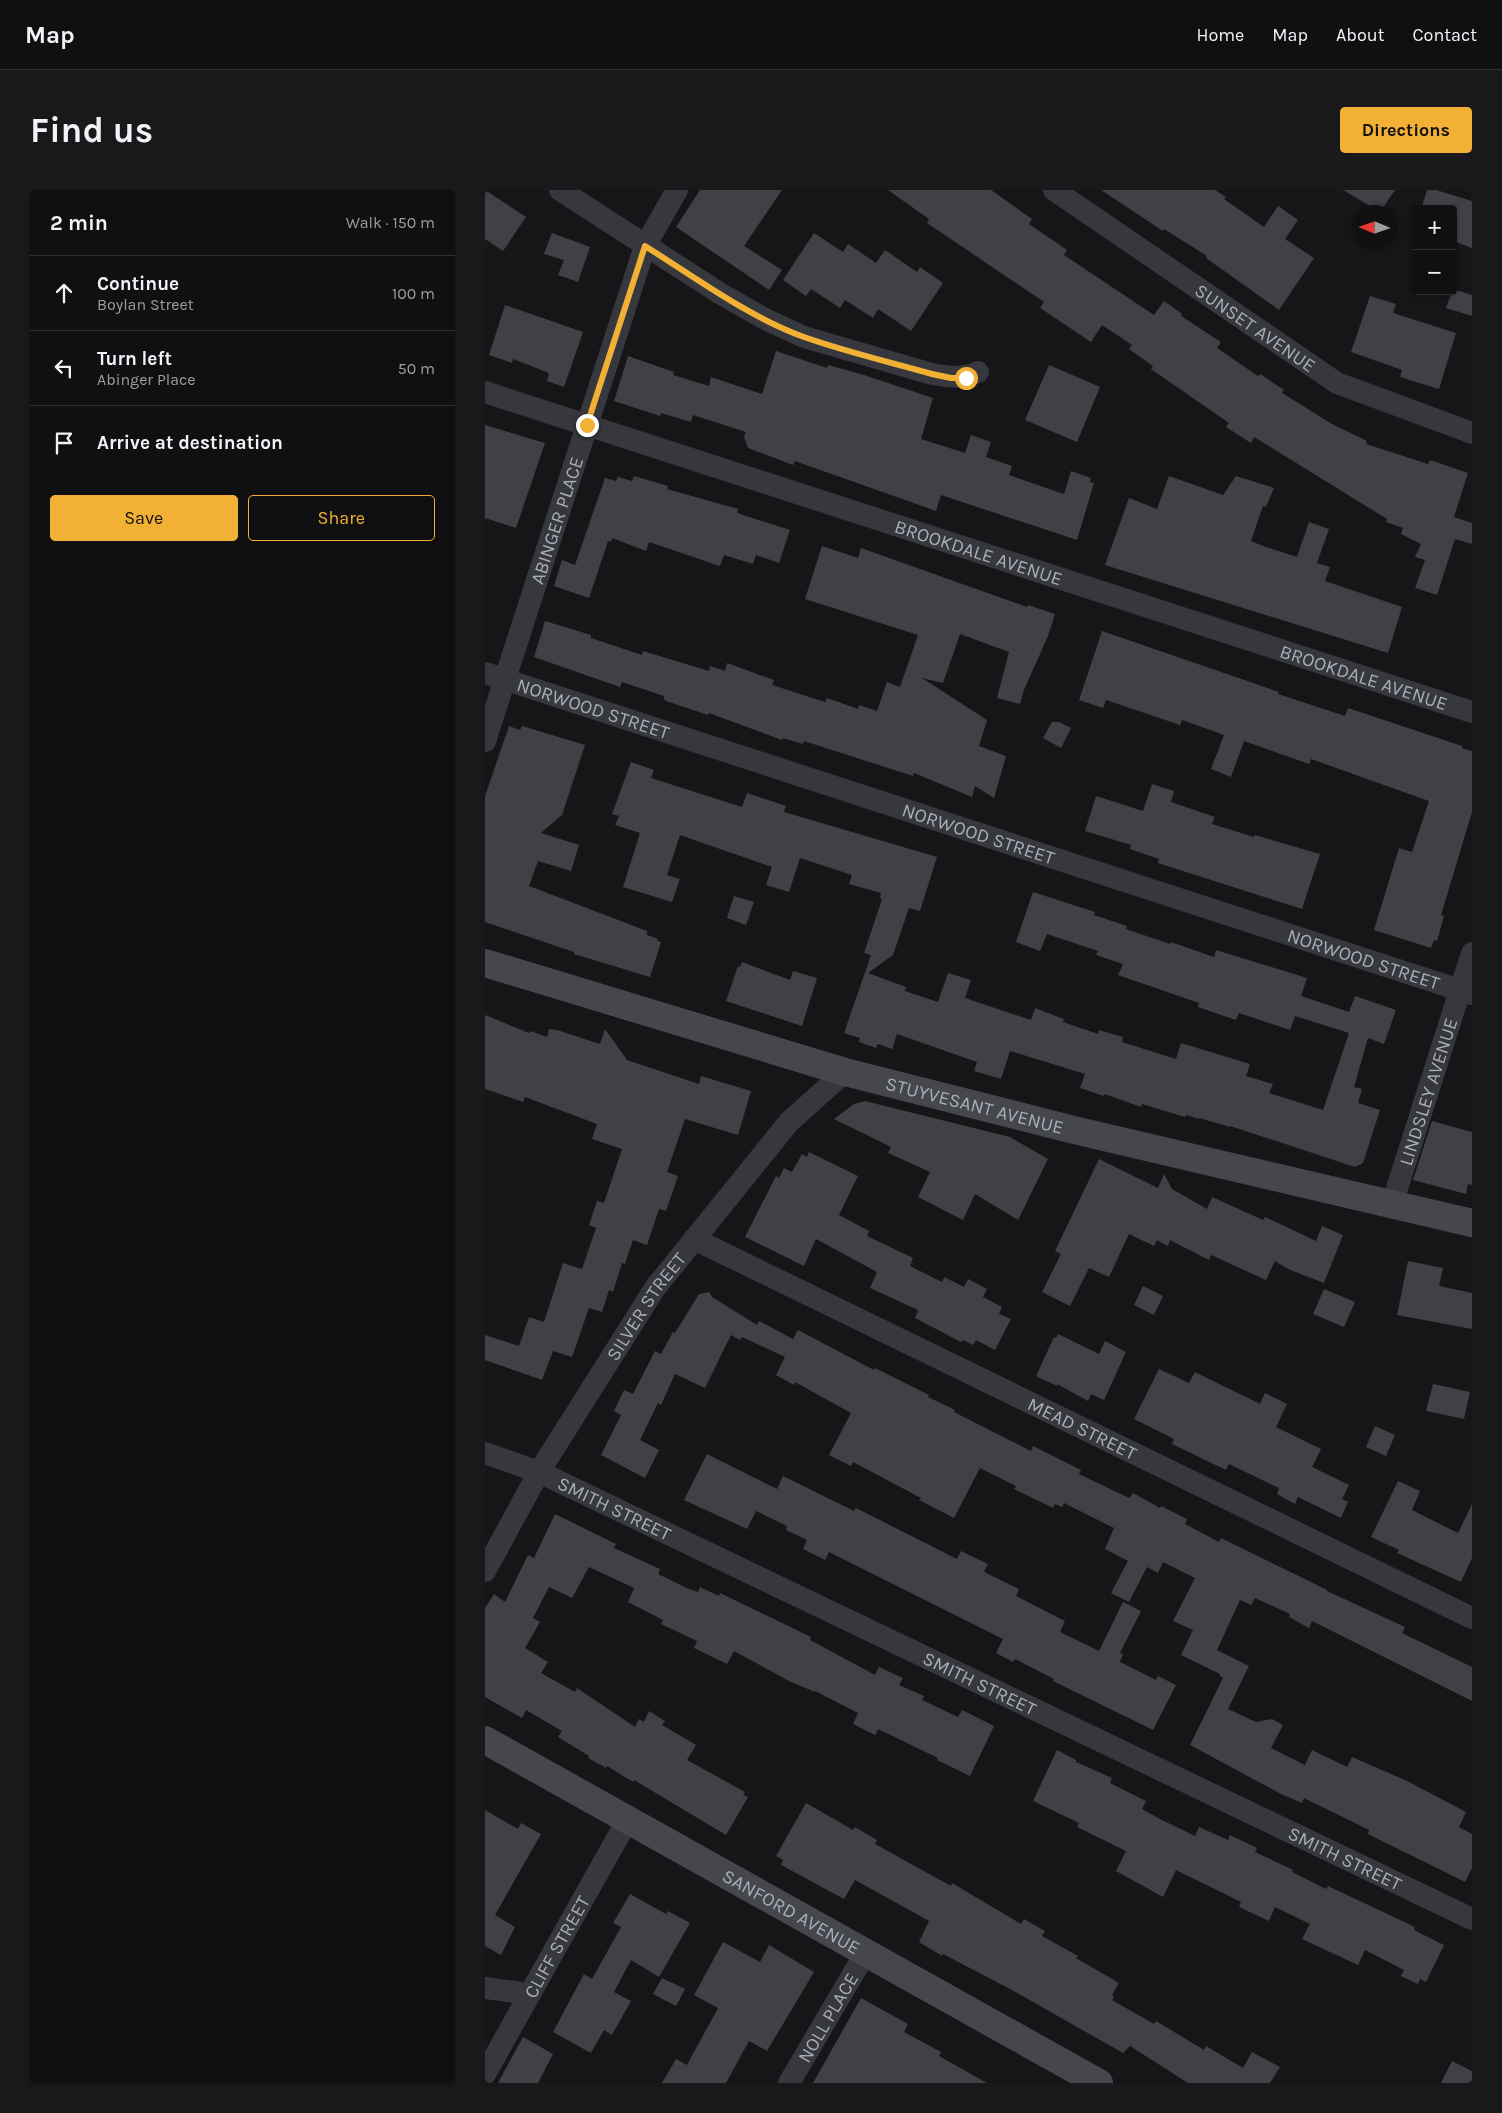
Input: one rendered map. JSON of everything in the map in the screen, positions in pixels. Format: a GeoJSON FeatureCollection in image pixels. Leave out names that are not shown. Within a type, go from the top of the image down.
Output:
{"type":"FeatureCollection","features":[{"type":"Feature","properties":{"kind":"main road","name":"STUYVESANT AVENUE"},"geometry":{"type":"LineString","coordinates":[[485,962],[845,1072],[1075,1130],[1472,1222]]}},
{"type":"Feature","properties":{"kind":"main road","name":"SANFORD AVENUE"},"geometry":{"type":"LineString","coordinates":[[485,1740],[866,1952],[1092,2081]]}},
{"type":"Feature","properties":{"kind":"street"},"geometry":{"type":"LineString","coordinates":[[560,190],[721,294],[767,320],[804,336],[932,374],[951,378],[966,378],[978,372]]}},
{"type":"Feature","properties":{"kind":"street","name":"ABINGER PLACE"},"geometry":{"type":"LineString","coordinates":[[485,740],[495,676],[587,425],[645,246],[677,190]]}},
{"type":"Feature","properties":{"kind":"street","name":"SUNSET AVENUE"},"geometry":{"type":"LineString","coordinates":[[1054,190],[1337,383],[1472,433]]}},
{"type":"Feature","properties":{"kind":"street","name":"BROOKDALE AVENUE"},"geometry":{"type":"LineString","coordinates":[[485,392],[1472,712]]}},
{"type":"Feature","properties":{"kind":"street","name":"NORWOOD STREET"},"geometry":{"type":"LineString","coordinates":[[495,676],[1466,992]]}},
{"type":"Feature","properties":{"kind":"street","name":"LINDSLEY AVENUE"},"geometry":{"type":"LineString","coordinates":[[1392,1204],[1466,992],[1472,953]]}},
{"type":"Feature","properties":{"kind":"street","name":"SILVER STREET"},"geometry":{"type":"LineString","coordinates":[[485,1571],[539,1472],[655,1288],[789,1122],[845,1072]]}},
{"type":"Feature","properties":{"kind":"street","name":"MEAD STREET"},"geometry":{"type":"LineString","coordinates":[[694,1240],[1472,1618]]}},
{"type":"Feature","properties":{"kind":"street","name":"SMITH STREET"},"geometry":{"type":"LineString","coordinates":[[485,1453],[539,1472],[1472,1919]]}},
{"type":"Feature","properties":{"kind":"street","name":"CLIFF STREET"},"geometry":{"type":"LineString","coordinates":[[485,2074],[628,1819]]}},
{"type":"Feature","properties":{"kind":"street","name":"NOLL PLACE"},"geometry":{"type":"LineString","coordinates":[[789,2083],[866,1952]]}},
{"type":"Feature","properties":{"kind":"street"},"geometry":{"type":"LineString","coordinates":[[485,1988],[529,1994]]}},
{"type":"Feature","properties":{"kind":"building"},"geometry":{"type":"Polygon","coordinates":[[[485,190],[526,217],[503,251],[485,239],[485,190]]]}},
{"type":"Feature","properties":{"kind":"building"},"geometry":{"type":"Polygon","coordinates":[[[700,190],[782,190],[744,246],[782,270],[769,290],[676,227],[700,190]]]}},
{"type":"Feature","properties":{"kind":"building"},"geometry":{"type":"Polygon","coordinates":[[[888,190],[991,190],[1032,219],[1029,224],[1067,250],[1064,255],[1154,315],[1164,301],[1182,314],[1181,316],[1221,342],[1217,348],[1258,376],[1260,374],[1284,390],[1282,393],[1332,424],[1367,441],[1366,444],[1428,464],[1430,460],[1468,473],[1454,517],[1472,523],[1472,544],[1455,539],[1437,595],[1415,588],[1425,560],[1415,557],[1421,544],[1401,534],[1403,528],[1386,522],[1387,519],[1254,437],[1251,443],[1226,427],[1229,423],[1151,369],[1153,366],[1129,349],[1132,345],[1102,325],[1091,342],[1040,308],[1044,302],[927,223],[929,219],[888,190]]]}},
{"type":"Feature","properties":{"kind":"building"},"geometry":{"type":"Polygon","coordinates":[[[1101,190],[1215,190],[1226,197],[1224,199],[1264,227],[1278,206],[1298,220],[1285,239],[1314,258],[1279,310],[1206,258],[1207,256],[1164,229],[1163,231],[1101,190]]]}},
{"type":"Feature","properties":{"kind":"building"},"geometry":{"type":"Polygon","coordinates":[[[1343,190],[1395,190],[1385,205],[1368,205],[1343,190]]]}},
{"type":"Feature","properties":{"kind":"building"},"geometry":{"type":"Polygon","coordinates":[[[1427,190],[1436,190],[1472,201],[1472,248],[1457,242],[1457,205],[1422,205],[1427,190]]]}},
{"type":"Feature","properties":{"kind":"building"},"geometry":{"type":"Polygon","coordinates":[[[552,233],[590,247],[578,282],[558,275],[564,260],[544,254],[552,233]]]}},
{"type":"Feature","properties":{"kind":"building"},"geometry":{"type":"Polygon","coordinates":[[[814,233],[843,252],[848,244],[876,263],[885,250],[917,272],[920,267],[943,283],[911,331],[878,309],[873,318],[845,300],[840,308],[811,289],[806,296],[783,280],[814,233]]]}},
{"type":"Feature","properties":{"kind":"building"},"geometry":{"type":"Polygon","coordinates":[[[1457,290],[1472,295],[1472,316],[1446,308],[1451,295],[1457,295],[1457,290]]]}},
{"type":"Feature","properties":{"kind":"building"},"geometry":{"type":"Polygon","coordinates":[[[1370,296],[1396,304],[1393,313],[1456,333],[1439,389],[1400,377],[1402,370],[1351,352],[1370,296]]]}},
{"type":"Feature","properties":{"kind":"building"},"geometry":{"type":"Polygon","coordinates":[[[505,305],[583,332],[564,387],[547,381],[549,373],[513,359],[512,363],[489,355],[505,305]]]}},
{"type":"Feature","properties":{"kind":"building"},"geometry":{"type":"Polygon","coordinates":[[[776,351],[827,368],[828,365],[864,375],[933,398],[921,439],[965,453],[971,435],[991,442],[986,457],[1012,466],[1009,475],[1064,494],[1071,471],[1091,478],[1090,482],[1094,483],[1077,540],[941,495],[936,511],[795,461],[793,465],[748,448],[744,437],[746,432],[693,415],[691,422],[661,413],[660,416],[614,401],[628,356],[674,372],[673,375],[709,386],[711,377],[762,394],[776,351]]]}},
{"type":"Feature","properties":{"kind":"building"},"geometry":{"type":"Polygon","coordinates":[[[1049,365],[1100,387],[1077,442],[1025,420],[1049,365]]]}},
{"type":"Feature","properties":{"kind":"building"},"geometry":{"type":"Polygon","coordinates":[[[485,425],[545,443],[516,528],[485,518],[485,425]]]}},
{"type":"Feature","properties":{"kind":"building"},"geometry":{"type":"Polygon","coordinates":[[[634,476],[668,486],[667,489],[738,509],[737,513],[790,530],[779,563],[756,555],[753,564],[724,555],[720,566],[649,542],[646,551],[612,538],[611,542],[608,541],[589,598],[554,586],[562,560],[575,565],[605,478],[616,481],[618,477],[632,481],[634,476]]]}},
{"type":"Feature","properties":{"kind":"building"},"geometry":{"type":"Polygon","coordinates":[[[1169,476],[1223,495],[1236,476],[1274,488],[1266,507],[1263,506],[1251,541],[1263,546],[1297,557],[1309,522],[1329,529],[1317,563],[1330,567],[1325,581],[1402,607],[1388,653],[1105,565],[1129,498],[1157,509],[1169,476]]]}},
{"type":"Feature","properties":{"kind":"building"},"geometry":{"type":"Polygon","coordinates":[[[822,546],[858,558],[861,548],[1027,607],[1028,605],[1055,614],[1020,704],[997,698],[1009,652],[960,634],[943,683],[922,678],[987,720],[979,746],[1006,756],[994,798],[975,786],[972,797],[914,773],[913,776],[804,741],[803,744],[783,738],[782,740],[709,713],[708,715],[666,701],[664,696],[622,682],[620,687],[534,657],[545,621],[591,635],[591,638],[642,655],[643,651],[709,671],[710,666],[725,671],[727,663],[774,680],[772,685],[825,702],[827,698],[858,709],[859,705],[877,711],[887,682],[900,687],[918,635],[805,599],[822,546]]]}},
{"type":"Feature","properties":{"kind":"building"},"geometry":{"type":"Polygon","coordinates":[[[1102,631],[1345,716],[1348,708],[1472,751],[1472,812],[1441,915],[1444,916],[1437,941],[1434,940],[1431,948],[1374,930],[1399,848],[1412,852],[1429,801],[1311,759],[1309,764],[1244,741],[1231,777],[1211,769],[1224,735],[1182,720],[1180,725],[1106,700],[1103,708],[1079,700],[1102,631]]]}},
{"type":"Feature","properties":{"kind":"building"},"geometry":{"type":"Polygon","coordinates":[[[1052,722],[1059,722],[1071,728],[1061,748],[1043,738],[1052,722]]]}},
{"type":"Feature","properties":{"kind":"building"},"geometry":{"type":"Polygon","coordinates":[[[509,726],[520,730],[522,726],[585,745],[562,815],[541,833],[579,845],[571,871],[538,861],[529,886],[647,931],[647,935],[658,939],[657,941],[661,942],[650,977],[574,954],[574,952],[485,922],[485,796],[509,726]]]}},
{"type":"Feature","properties":{"kind":"building"},"geometry":{"type":"Polygon","coordinates":[[[631,762],[654,770],[651,778],[742,807],[747,793],[786,806],[784,812],[937,857],[920,911],[909,908],[893,955],[868,973],[906,987],[905,991],[938,1002],[948,973],[971,980],[965,998],[1031,1020],[1035,1008],[1064,1019],[1063,1022],[1098,1034],[1099,1030],[1123,1037],[1122,1042],[1176,1059],[1181,1043],[1250,1064],[1246,1076],[1273,1084],[1269,1093],[1323,1110],[1349,1033],[1295,1016],[1290,1030],[1239,1013],[1236,1020],[1198,1007],[1199,1003],[1118,975],[1123,964],[1096,955],[1098,951],[1047,934],[1040,951],[1016,942],[1033,892],[1095,912],[1094,915],[1127,926],[1126,929],[1170,944],[1171,942],[1214,957],[1216,950],[1307,978],[1301,996],[1349,1012],[1355,996],[1396,1010],[1384,1044],[1368,1038],[1354,1087],[1362,1089],[1358,1103],[1380,1110],[1363,1163],[1355,1167],[1230,1126],[1186,1115],[1185,1117],[1142,1104],[1141,1107],[1105,1094],[1104,1096],[1080,1088],[1085,1074],[1010,1051],[1001,1079],[974,1071],[977,1062],[897,1034],[892,1049],[878,1044],[876,1048],[859,1042],[860,1038],[844,1033],[871,955],[864,953],[882,899],[880,898],[881,893],[849,884],[852,875],[800,858],[789,892],[766,885],[772,867],[680,835],[667,875],[680,879],[672,902],[623,887],[640,833],[615,825],[619,816],[612,814],[631,762]]]}},
{"type":"Feature","properties":{"kind":"building"},"geometry":{"type":"Polygon","coordinates":[[[1152,784],[1174,791],[1171,802],[1215,817],[1212,824],[1320,854],[1302,909],[1158,863],[1159,859],[1130,849],[1131,845],[1085,831],[1096,796],[1143,811],[1152,784]]]}},
{"type":"Feature","properties":{"kind":"building"},"geometry":{"type":"Polygon","coordinates":[[[734,896],[754,902],[746,925],[727,918],[734,896]]]}},
{"type":"Feature","properties":{"kind":"building"},"geometry":{"type":"Polygon","coordinates":[[[742,962],[790,980],[793,971],[817,978],[802,1026],[726,1001],[738,966],[740,967],[742,962]]]}},
{"type":"Feature","properties":{"kind":"building"},"geometry":{"type":"Polygon","coordinates":[[[485,1015],[529,1033],[530,1031],[547,1037],[549,1029],[557,1030],[600,1044],[605,1029],[627,1060],[699,1084],[701,1076],[751,1091],[738,1135],[685,1119],[667,1172],[678,1176],[666,1211],[659,1209],[647,1245],[633,1240],[625,1264],[622,1263],[613,1292],[609,1290],[602,1312],[589,1308],[572,1357],[553,1351],[542,1380],[485,1360],[485,1335],[519,1346],[529,1317],[544,1322],[563,1263],[582,1269],[596,1228],[589,1225],[597,1201],[604,1203],[622,1149],[592,1139],[597,1124],[525,1097],[523,1102],[485,1089],[485,1015]]]}},
{"type":"Feature","properties":{"kind":"building"},"geometry":{"type":"Polygon","coordinates":[[[865,1101],[1010,1137],[1048,1159],[1018,1220],[975,1194],[963,1220],[918,1197],[930,1172],[888,1153],[891,1147],[834,1119],[854,1104],[865,1101]]]}},
{"type":"Feature","properties":{"kind":"building"},"geometry":{"type":"Polygon","coordinates":[[[1432,1121],[1472,1132],[1472,1185],[1468,1184],[1466,1194],[1413,1180],[1432,1121]]]}},
{"type":"Feature","properties":{"kind":"building"},"geometry":{"type":"Polygon","coordinates":[[[809,1152],[858,1176],[839,1215],[869,1231],[867,1236],[913,1258],[910,1266],[942,1282],[944,1277],[964,1287],[968,1279],[987,1289],[983,1297],[1002,1307],[999,1314],[1011,1319],[995,1350],[976,1340],[973,1345],[963,1340],[961,1342],[915,1318],[918,1310],[870,1288],[877,1272],[816,1239],[804,1266],[745,1237],[776,1176],[779,1178],[784,1168],[792,1172],[802,1154],[807,1157],[809,1152]]]}},
{"type":"Feature","properties":{"kind":"building"},"geometry":{"type":"Polygon","coordinates":[[[1099,1159],[1158,1188],[1164,1174],[1172,1189],[1207,1209],[1212,1197],[1263,1220],[1265,1217],[1316,1241],[1322,1226],[1343,1235],[1324,1283],[1288,1269],[1275,1261],[1266,1280],[1211,1255],[1209,1260],[1170,1240],[1168,1246],[1157,1240],[1154,1246],[1129,1234],[1109,1277],[1089,1268],[1070,1306],[1042,1292],[1061,1254],[1055,1251],[1099,1159]]]}},
{"type":"Feature","properties":{"kind":"building"},"geometry":{"type":"Polygon","coordinates":[[[1408,1261],[1443,1268],[1439,1286],[1472,1293],[1472,1329],[1397,1315],[1408,1261]]]}},
{"type":"Feature","properties":{"kind":"building"},"geometry":{"type":"Polygon","coordinates":[[[1143,1286],[1163,1296],[1154,1315],[1134,1305],[1143,1286]]]}},
{"type":"Feature","properties":{"kind":"building"},"geometry":{"type":"Polygon","coordinates":[[[1324,1289],[1355,1302],[1344,1327],[1313,1314],[1324,1289]]]}},
{"type":"Feature","properties":{"kind":"building"},"geometry":{"type":"Polygon","coordinates":[[[709,1292],[712,1297],[757,1325],[759,1321],[793,1339],[798,1330],[874,1370],[875,1368],[929,1395],[928,1397],[955,1410],[954,1412],[1031,1451],[1033,1446],[1081,1470],[1079,1474],[1129,1498],[1133,1493],[1160,1508],[1161,1506],[1187,1519],[1185,1524],[1219,1542],[1221,1538],[1327,1591],[1405,1627],[1402,1633],[1472,1667],[1472,1701],[1312,1621],[1309,1628],[1289,1617],[1290,1614],[1255,1598],[1251,1605],[1240,1600],[1217,1650],[1249,1666],[1228,1709],[1256,1722],[1272,1719],[1283,1725],[1271,1748],[1305,1765],[1312,1750],[1347,1767],[1352,1757],[1407,1781],[1466,1812],[1459,1827],[1472,1834],[1472,1868],[1465,1882],[1368,1834],[1369,1830],[1304,1798],[1302,1803],[1281,1794],[1190,1745],[1223,1678],[1220,1674],[1181,1655],[1193,1630],[1173,1621],[1195,1578],[1163,1562],[1158,1573],[1147,1567],[1129,1602],[1111,1593],[1128,1561],[1105,1549],[1114,1528],[1064,1503],[1062,1507],[1055,1504],[1053,1508],[1014,1489],[1016,1486],[980,1468],[954,1518],[853,1462],[851,1466],[829,1455],[851,1413],[795,1382],[794,1385],[776,1375],[785,1357],[742,1337],[740,1340],[731,1335],[705,1388],[675,1374],[661,1405],[658,1403],[640,1440],[659,1450],[645,1478],[601,1455],[621,1415],[614,1411],[624,1390],[633,1394],[655,1351],[661,1354],[673,1332],[675,1333],[699,1294],[709,1292]]]}},
{"type":"Feature","properties":{"kind":"building"},"geometry":{"type":"Polygon","coordinates":[[[1058,1334],[1099,1354],[1105,1341],[1126,1352],[1104,1400],[1091,1394],[1088,1401],[1057,1384],[1057,1386],[1036,1376],[1054,1337],[1056,1338],[1058,1334]]]}},
{"type":"Feature","properties":{"kind":"building"},"geometry":{"type":"Polygon","coordinates":[[[1159,1369],[1189,1383],[1195,1372],[1260,1404],[1265,1393],[1287,1404],[1276,1427],[1321,1449],[1312,1467],[1349,1485],[1342,1499],[1348,1502],[1341,1518],[1298,1497],[1295,1504],[1277,1494],[1279,1488],[1229,1464],[1226,1470],[1172,1444],[1174,1439],[1134,1419],[1159,1369]]]}},
{"type":"Feature","properties":{"kind":"building"},"geometry":{"type":"Polygon","coordinates":[[[1433,1384],[1470,1392],[1464,1419],[1426,1411],[1433,1384]]]}},
{"type":"Feature","properties":{"kind":"building"},"geometry":{"type":"Polygon","coordinates":[[[1375,1426],[1395,1435],[1386,1456],[1366,1447],[1375,1426]]]}},
{"type":"Feature","properties":{"kind":"building"},"geometry":{"type":"Polygon","coordinates":[[[707,1454],[777,1489],[783,1476],[854,1511],[856,1508],[957,1559],[961,1551],[988,1564],[984,1571],[1019,1589],[1016,1596],[1065,1621],[1060,1632],[1099,1651],[1123,1602],[1141,1611],[1120,1653],[1123,1654],[1120,1662],[1156,1680],[1158,1676],[1176,1685],[1153,1730],[1053,1681],[1054,1679],[1015,1659],[1013,1662],[996,1653],[1003,1639],[829,1552],[825,1560],[803,1549],[807,1540],[786,1530],[787,1526],[756,1511],[747,1529],[684,1500],[707,1454]]]}},
{"type":"Feature","properties":{"kind":"building"},"geometry":{"type":"Polygon","coordinates":[[[1398,1481],[1420,1491],[1412,1510],[1458,1533],[1472,1504],[1472,1558],[1461,1582],[1397,1553],[1399,1550],[1371,1537],[1398,1481]]]}},
{"type":"Feature","properties":{"kind":"building"},"geometry":{"type":"Polygon","coordinates":[[[555,1514],[616,1544],[614,1548],[660,1569],[658,1574],[689,1589],[698,1592],[700,1587],[719,1596],[720,1593],[811,1637],[810,1640],[875,1675],[879,1667],[903,1678],[899,1685],[924,1696],[922,1700],[958,1717],[962,1710],[994,1726],[970,1776],[878,1729],[875,1735],[853,1724],[858,1713],[815,1691],[789,1681],[734,1651],[727,1664],[694,1648],[697,1641],[661,1624],[663,1620],[628,1602],[634,1588],[589,1567],[572,1598],[549,1587],[533,1618],[540,1622],[525,1648],[548,1662],[541,1673],[575,1692],[577,1688],[635,1727],[639,1719],[644,1722],[649,1711],[665,1721],[662,1725],[696,1745],[687,1760],[745,1792],[743,1795],[748,1797],[726,1835],[634,1780],[633,1782],[607,1766],[606,1768],[588,1758],[589,1756],[558,1737],[562,1731],[526,1710],[522,1718],[485,1697],[485,1608],[494,1594],[505,1602],[528,1555],[534,1558],[555,1514]]]}},
{"type":"Feature","properties":{"kind":"building"},"geometry":{"type":"Polygon","coordinates":[[[1057,1750],[1076,1760],[1076,1762],[1112,1778],[1110,1783],[1146,1801],[1142,1809],[1160,1819],[1195,1836],[1199,1827],[1228,1840],[1230,1835],[1257,1848],[1255,1852],[1293,1870],[1292,1872],[1326,1889],[1328,1886],[1415,1927],[1414,1930],[1444,1945],[1426,1982],[1420,1979],[1418,1984],[1401,1976],[1404,1970],[1365,1950],[1358,1965],[1302,1939],[1310,1924],[1275,1907],[1269,1921],[1239,1907],[1241,1902],[1176,1870],[1163,1897],[1116,1871],[1126,1851],[1077,1827],[1079,1823],[1033,1801],[1057,1750]]]}},
{"type":"Feature","properties":{"kind":"building"},"geometry":{"type":"Polygon","coordinates":[[[806,1803],[853,1830],[855,1827],[877,1840],[875,1844],[951,1886],[952,1883],[1021,1924],[1024,1919],[1045,1931],[1042,1936],[1078,1956],[1076,1958],[1119,1983],[1112,1995],[1114,1997],[1112,2000],[1154,2024],[1156,2021],[1204,2050],[1206,2046],[1243,2068],[1252,2052],[1280,2067],[1270,2083],[1188,2083],[1130,2046],[1123,2053],[1012,1990],[943,1954],[942,1956],[919,1942],[929,1921],[855,1880],[844,1899],[781,1865],[783,1860],[776,1856],[806,1803]]]}},
{"type":"Feature","properties":{"kind":"building"},"geometry":{"type":"Polygon","coordinates":[[[485,1810],[518,1829],[521,1823],[541,1834],[495,1915],[515,1927],[501,1955],[485,1946],[485,1810]]]}},
{"type":"Feature","properties":{"kind":"building"},"geometry":{"type":"Polygon","coordinates":[[[630,1894],[666,1914],[668,1911],[690,1923],[659,1977],[631,1960],[614,1992],[631,2001],[612,2035],[604,2030],[591,2053],[553,2032],[584,1974],[592,1979],[621,1927],[613,1923],[630,1894]]]}},
{"type":"Feature","properties":{"kind":"building"},"geometry":{"type":"Polygon","coordinates":[[[723,1942],[760,1962],[769,1945],[814,1972],[767,2051],[749,2041],[726,2083],[662,2083],[676,2059],[687,2065],[718,2008],[694,1995],[723,1942]]]}},
{"type":"Feature","properties":{"kind":"building"},"geometry":{"type":"Polygon","coordinates":[[[662,1978],[685,1989],[676,2006],[653,1994],[662,1978]]]}},
{"type":"Feature","properties":{"kind":"building"},"geometry":{"type":"Polygon","coordinates":[[[861,1998],[908,2024],[904,2032],[941,2052],[939,2056],[987,2083],[813,2083],[861,1998]]]}},
{"type":"Feature","properties":{"kind":"building"},"geometry":{"type":"Polygon","coordinates":[[[523,2037],[553,2054],[538,2083],[498,2083],[523,2037]]]}},
{"type":"Feature","properties":{"kind":"building"},"geometry":{"type":"Polygon","coordinates":[[[1452,2061],[1472,2071],[1472,2083],[1441,2083],[1452,2061]]]}},
{"type":"Feature","properties":{"kind":"route"},"geometry":{"type":"LineString","coordinates":[[587,425],[645,246],[721,294],[767,320],[804,336],[932,374],[951,378],[966,378]]}}]}
